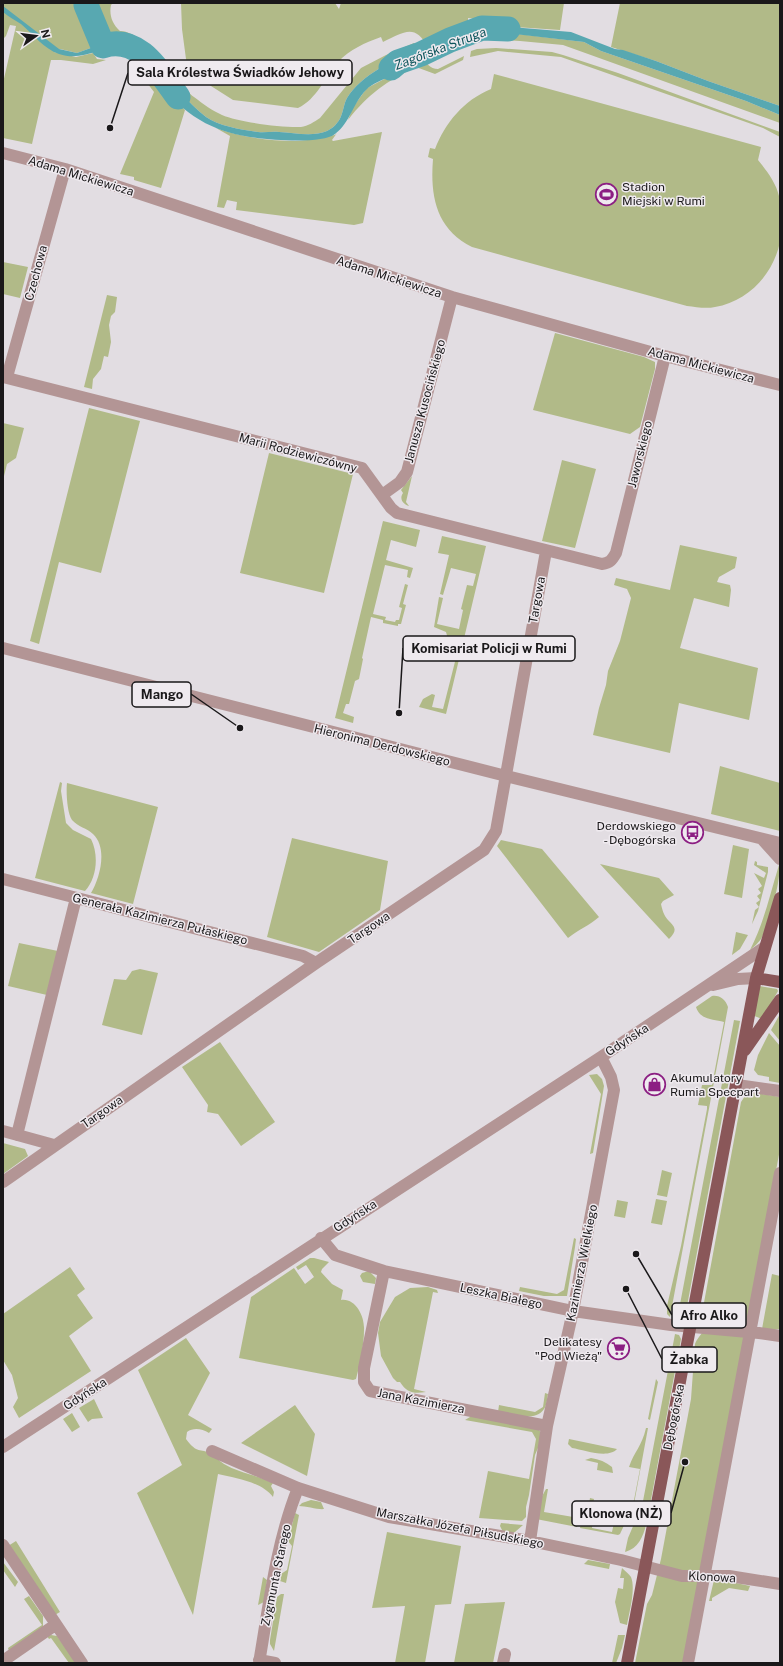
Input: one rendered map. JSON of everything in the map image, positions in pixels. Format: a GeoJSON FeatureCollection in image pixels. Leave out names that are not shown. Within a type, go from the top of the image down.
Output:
{"type":"FeatureCollection","features":[{"type":"Feature","properties":{"kind":"main road","name":"Dębogórska"},"geometry":{"type":"LineString","coordinates":[[627,1663],[756,978],[780,898]]}},
{"type":"Feature","properties":{"kind":"main road"},"geometry":{"type":"LineString","coordinates":[[756,978],[780,982]]}},
{"type":"Feature","properties":{"kind":"main road","name":"Dębogórska"},"geometry":{"type":"LineString","coordinates":[[743,1052],[780,1000]]}},
{"type":"Feature","properties":{"kind":"street","name":"Adama Mickiewicza"},"geometry":{"type":"LineString","coordinates":[[3,153],[65,169],[452,297],[665,356],[780,385]]}},
{"type":"Feature","properties":{"kind":"street","name":"Czechowa"},"geometry":{"type":"LineString","coordinates":[[5,377],[65,169]]}},
{"type":"Feature","properties":{"kind":"street","name":"Janusza Kusocińskiego"},"geometry":{"type":"LineString","coordinates":[[382,495],[400,482],[407,472],[452,297]]}},
{"type":"Feature","properties":{"kind":"street","name":"Jaworskiego"},"geometry":{"type":"LineString","coordinates":[[616,553],[665,356]]}},
{"type":"Feature","properties":{"kind":"street","name":"Marii Rodziewiczówny"},"geometry":{"type":"LineString","coordinates":[[5,377],[362,468],[397,513],[602,564],[608,563],[612,560],[616,553]]}},
{"type":"Feature","properties":{"kind":"street","name":"Targowa"},"geometry":{"type":"LineString","coordinates":[[3,1182],[316,963],[484,850],[496,831],[546,551]]}},
{"type":"Feature","properties":{"kind":"street","name":"Hieronima Derdowskiego"},"geometry":{"type":"LineString","coordinates":[[3,648],[506,776],[780,843]]}},
{"type":"Feature","properties":{"kind":"street"},"geometry":{"type":"LineString","coordinates":[[762,839],[780,859]]}},
{"type":"Feature","properties":{"kind":"street","name":"Generała Kazimierza Pułaskiego"},"geometry":{"type":"LineString","coordinates":[[3,879],[303,956],[316,963]]}},
{"type":"Feature","properties":{"kind":"street"},"geometry":{"type":"LineString","coordinates":[[18,1135],[76,898]]}},
{"type":"Feature","properties":{"kind":"street","name":"Gdyńska"},"geometry":{"type":"LineString","coordinates":[[3,1447],[321,1238],[601,1057],[765,947]]}},
{"type":"Feature","properties":{"kind":"street","name":"Gdyńska"},"geometry":{"type":"LineString","coordinates":[[708,986],[738,979],[756,978]]}},
{"type":"Feature","properties":{"kind":"street","name":"Kazimierza Wielkiego"},"geometry":{"type":"LineString","coordinates":[[530,1541],[548,1426],[573,1311],[614,1090],[611,1076],[601,1057]]}},
{"type":"Feature","properties":{"kind":"street"},"geometry":{"type":"LineString","coordinates":[[737,1085],[780,1091]]}},
{"type":"Feature","properties":{"kind":"street"},"geometry":{"type":"LineString","coordinates":[[3,1131],[54,1146]]}},
{"type":"Feature","properties":{"kind":"street"},"geometry":{"type":"LineString","coordinates":[[688,1663],[780,1173]]}},
{"type":"Feature","properties":{"kind":"street","name":"Leszka Białego"},"geometry":{"type":"LineString","coordinates":[[321,1238],[335,1256],[384,1271],[573,1311],[691,1327],[780,1336]]}},
{"type":"Feature","properties":{"kind":"street","name":"Jana Kazimierza"},"geometry":{"type":"LineString","coordinates":[[384,1271],[364,1368],[364,1382],[370,1391],[548,1426]]}},
{"type":"Feature","properties":{"kind":"street","name":"Marszałka Józefa Piłsudskiego"},"geometry":{"type":"LineString","coordinates":[[212,1451],[298,1488],[389,1517],[530,1541],[645,1566]]}},
{"type":"Feature","properties":{"kind":"street","name":"Zygmunta Starego"},"geometry":{"type":"LineString","coordinates":[[259,1662],[278,1558],[290,1508],[298,1488]]}},
{"type":"Feature","properties":{"kind":"street"},"geometry":{"type":"LineString","coordinates":[[3,1545],[55,1625],[82,1663]]}},
{"type":"Feature","properties":{"kind":"street","name":"Klonowa"},"geometry":{"type":"LineString","coordinates":[[645,1566],[682,1576],[729,1576],[780,1584]]}},
{"type":"Feature","properties":{"kind":"street"},"geometry":{"type":"LineString","coordinates":[[3,1661],[55,1625]]}},
{"type":"Feature","properties":{"kind":"street"},"geometry":{"type":"LineString","coordinates":[[259,1662],[275,1663]]}},
{"type":"Feature","properties":{"kind":"green space"},"geometry":{"type":"Polygon","coordinates":[[[3,3],[84,3],[99,45],[77,53],[60,49],[55,50],[54,52],[76,57],[93,53],[97,59],[106,60],[93,64],[51,60],[32,144],[3,138],[3,83],[16,26],[10,25],[6,36],[3,39],[3,3]]]}},
{"type":"Feature","properties":{"kind":"green space"},"geometry":{"type":"Polygon","coordinates":[[[90,3],[113,3],[111,5],[110,12],[115,25],[120,31],[124,31],[139,38],[148,45],[155,52],[154,59],[149,54],[121,40],[105,39],[90,3]]]}},
{"type":"Feature","properties":{"kind":"green space"},"geometry":{"type":"Polygon","coordinates":[[[181,3],[335,3],[339,9],[341,3],[564,3],[560,30],[487,25],[474,27],[476,19],[468,18],[468,30],[428,48],[423,40],[413,32],[403,33],[383,42],[381,37],[375,39],[358,47],[343,57],[333,68],[316,93],[305,104],[298,108],[233,100],[211,86],[189,67],[186,59],[182,29],[181,3]]]}},
{"type":"Feature","properties":{"kind":"green space"},"geometry":{"type":"Polygon","coordinates":[[[620,3],[780,3],[780,106],[656,61],[611,47],[620,3]]]}},
{"type":"Feature","properties":{"kind":"green space"},"geometry":{"type":"Polygon","coordinates":[[[483,31],[584,42],[601,51],[746,101],[780,115],[780,123],[563,45],[484,39],[473,41],[473,35],[483,31]]]}},
{"type":"Feature","properties":{"kind":"green space"},"geometry":{"type":"Polygon","coordinates":[[[414,43],[420,51],[400,58],[379,68],[369,75],[347,98],[341,118],[335,125],[327,131],[316,134],[258,132],[238,129],[217,123],[206,117],[193,106],[160,68],[162,66],[165,68],[190,94],[208,107],[229,118],[283,127],[301,127],[309,125],[320,118],[361,68],[414,43]]]}},
{"type":"Feature","properties":{"kind":"green space"},"geometry":{"type":"Polygon","coordinates":[[[112,47],[133,51],[149,65],[144,66],[140,61],[127,52],[111,51],[105,53],[101,50],[112,47]]]}},
{"type":"Feature","properties":{"kind":"green space"},"geometry":{"type":"Polygon","coordinates":[[[496,48],[552,52],[563,55],[618,73],[780,132],[780,137],[763,128],[561,57],[498,51],[470,57],[471,51],[477,49],[496,48]]]}},
{"type":"Feature","properties":{"kind":"green space"},"geometry":{"type":"Polygon","coordinates":[[[464,56],[463,60],[435,74],[416,67],[396,78],[371,95],[348,120],[353,107],[367,88],[394,74],[403,65],[423,57],[431,67],[438,69],[464,56]]]}},
{"type":"Feature","properties":{"kind":"green space"},"geometry":{"type":"Polygon","coordinates":[[[155,73],[167,91],[185,110],[161,188],[134,180],[134,177],[120,174],[154,92],[141,75],[147,76],[155,73]]]}},
{"type":"Feature","properties":{"kind":"green space","name":"Stadion Miejski w Rumi"},"geometry":{"type":"Polygon","coordinates":[[[494,74],[761,147],[758,160],[768,173],[778,191],[781,205],[780,242],[772,265],[765,275],[757,285],[748,292],[727,304],[708,308],[687,306],[472,247],[460,240],[450,231],[438,210],[433,186],[433,159],[428,157],[430,148],[435,149],[444,130],[457,113],[472,99],[491,89],[494,74]]]}},
{"type":"Feature","properties":{"kind":"green space"},"geometry":{"type":"Polygon","coordinates":[[[216,128],[245,136],[285,141],[310,140],[335,135],[337,133],[332,140],[333,141],[382,132],[363,223],[354,225],[236,210],[237,202],[227,200],[224,208],[217,207],[230,136],[216,128]]]}},
{"type":"Feature","properties":{"kind":"green space"},"geometry":{"type":"Polygon","coordinates":[[[3,262],[28,267],[20,298],[3,294],[3,262]]]}},
{"type":"Feature","properties":{"kind":"green space"},"geometry":{"type":"Polygon","coordinates":[[[107,295],[117,297],[115,312],[111,316],[109,325],[111,342],[108,357],[104,356],[101,369],[93,379],[92,389],[84,387],[107,295]]]}},
{"type":"Feature","properties":{"kind":"green space"},"geometry":{"type":"Polygon","coordinates":[[[555,333],[644,357],[655,362],[655,369],[640,427],[630,434],[533,410],[555,333]]]}},
{"type":"Feature","properties":{"kind":"green space"},"geometry":{"type":"Polygon","coordinates":[[[89,408],[140,421],[101,573],[59,562],[39,644],[30,641],[89,408]]]}},
{"type":"Feature","properties":{"kind":"green space"},"geometry":{"type":"Polygon","coordinates":[[[3,423],[24,428],[16,458],[7,464],[4,476],[3,423]]]}},
{"type":"Feature","properties":{"kind":"green space"},"geometry":{"type":"Polygon","coordinates":[[[269,453],[353,474],[324,593],[240,573],[269,453]]]}},
{"type":"Feature","properties":{"kind":"green space"},"geometry":{"type":"Polygon","coordinates":[[[562,460],[596,469],[575,548],[542,541],[562,460]]]}},
{"type":"Feature","properties":{"kind":"green space"},"geometry":{"type":"Polygon","coordinates":[[[412,476],[406,502],[409,506],[402,501],[401,497],[403,493],[401,490],[412,476]]]}},
{"type":"Feature","properties":{"kind":"green space"},"geometry":{"type":"Polygon","coordinates":[[[383,521],[420,530],[416,547],[391,540],[386,560],[413,568],[410,578],[407,577],[408,570],[385,565],[373,614],[386,617],[385,620],[395,622],[396,620],[399,620],[402,608],[399,607],[405,584],[408,585],[403,604],[406,605],[401,624],[398,624],[398,626],[383,623],[383,620],[371,617],[359,679],[355,681],[349,704],[346,704],[343,713],[354,717],[353,723],[335,718],[383,521]]]}},
{"type":"Feature","properties":{"kind":"green space"},"geometry":{"type":"Polygon","coordinates":[[[442,536],[486,546],[446,714],[419,707],[423,699],[432,694],[435,695],[432,707],[443,709],[460,642],[448,639],[446,632],[434,627],[439,597],[443,598],[437,624],[459,629],[463,610],[461,609],[467,585],[473,586],[476,574],[451,568],[443,595],[440,594],[449,555],[438,553],[442,536]]]}},
{"type":"Feature","properties":{"kind":"green space"},"geometry":{"type":"Polygon","coordinates":[[[680,545],[737,557],[735,568],[719,577],[717,582],[730,585],[731,590],[729,607],[694,598],[680,648],[758,668],[749,720],[679,703],[670,753],[593,735],[606,685],[608,671],[620,641],[631,598],[627,589],[614,585],[616,578],[670,590],[680,545]]]}},
{"type":"Feature","properties":{"kind":"green space"},"geometry":{"type":"Polygon","coordinates":[[[720,766],[780,783],[780,831],[711,814],[720,766]]]}},
{"type":"Feature","properties":{"kind":"green space"},"geometry":{"type":"Polygon","coordinates":[[[60,782],[62,783],[61,791],[66,823],[73,830],[91,839],[94,845],[96,866],[92,880],[85,891],[35,878],[60,782]]]}},
{"type":"Feature","properties":{"kind":"green space"},"geometry":{"type":"Polygon","coordinates":[[[67,783],[158,807],[133,904],[91,893],[100,871],[100,847],[98,840],[93,834],[74,822],[70,817],[67,802],[67,783]]]}},
{"type":"Feature","properties":{"kind":"green space"},"geometry":{"type":"Polygon","coordinates":[[[292,838],[388,861],[380,910],[319,952],[267,937],[292,838]]]}},
{"type":"Feature","properties":{"kind":"green space"},"geometry":{"type":"Polygon","coordinates":[[[501,840],[542,849],[599,917],[568,938],[497,846],[501,840]]]}},
{"type":"Feature","properties":{"kind":"green space"},"geometry":{"type":"Polygon","coordinates":[[[733,845],[749,849],[742,898],[724,894],[733,845]]]}},
{"type":"Feature","properties":{"kind":"green space"},"geometry":{"type":"Polygon","coordinates":[[[755,861],[757,862],[757,865],[768,867],[768,872],[758,911],[752,924],[755,910],[759,907],[756,903],[760,900],[757,896],[761,893],[758,889],[762,886],[754,873],[764,878],[766,873],[754,865],[755,861]]]}},
{"type":"Feature","properties":{"kind":"green space"},"geometry":{"type":"Polygon","coordinates":[[[600,864],[659,878],[674,895],[663,901],[661,904],[665,917],[674,929],[674,933],[669,939],[600,864]]]}},
{"type":"Feature","properties":{"kind":"green space"},"geometry":{"type":"Polygon","coordinates":[[[779,865],[774,902],[764,933],[761,939],[750,950],[763,919],[779,865]]]}},
{"type":"Feature","properties":{"kind":"green space"},"geometry":{"type":"Polygon","coordinates":[[[736,932],[748,935],[740,949],[732,955],[736,932]]]}},
{"type":"Feature","properties":{"kind":"green space"},"geometry":{"type":"Polygon","coordinates":[[[19,943],[58,951],[47,995],[8,986],[19,943]]]}},
{"type":"Feature","properties":{"kind":"green space"},"geometry":{"type":"Polygon","coordinates":[[[140,969],[158,973],[142,1035],[102,1025],[114,979],[126,980],[132,971],[140,969]]]}},
{"type":"Feature","properties":{"kind":"green space"},"geometry":{"type":"Polygon","coordinates":[[[759,986],[777,989],[778,991],[762,1019],[752,1015],[759,986]]]}},
{"type":"Feature","properties":{"kind":"green space"},"geometry":{"type":"Polygon","coordinates":[[[712,996],[722,998],[728,1007],[670,1317],[667,1314],[667,1306],[681,1246],[707,1109],[707,1106],[698,1105],[702,1085],[712,1085],[724,1022],[704,1017],[696,1007],[712,996]]]}},
{"type":"Feature","properties":{"kind":"green space"},"geometry":{"type":"Polygon","coordinates":[[[780,1014],[780,1041],[771,1030],[780,1014]]]}},
{"type":"Feature","properties":{"kind":"green space"},"geometry":{"type":"Polygon","coordinates":[[[734,1020],[740,1021],[685,1317],[683,1320],[677,1320],[734,1020]]]}},
{"type":"Feature","properties":{"kind":"green space"},"geometry":{"type":"Polygon","coordinates":[[[769,1033],[780,1046],[780,1083],[769,1081],[769,1077],[758,1075],[754,1070],[758,1055],[769,1033]]]}},
{"type":"Feature","properties":{"kind":"green space"},"geometry":{"type":"Polygon","coordinates":[[[220,1042],[275,1122],[241,1146],[218,1114],[207,1112],[208,1105],[182,1067],[220,1042]]]}},
{"type":"Feature","properties":{"kind":"green space"},"geometry":{"type":"Polygon","coordinates":[[[597,1074],[602,1079],[604,1086],[593,1153],[590,1154],[601,1094],[589,1075],[597,1074]]]}},
{"type":"Feature","properties":{"kind":"green space"},"geometry":{"type":"Polygon","coordinates":[[[751,1092],[780,1097],[780,1149],[685,1663],[635,1663],[647,1604],[652,1595],[661,1559],[691,1399],[695,1344],[704,1327],[703,1308],[741,1102],[745,1096],[751,1092]]]}},
{"type":"Feature","properties":{"kind":"green space"},"geometry":{"type":"Polygon","coordinates":[[[3,1143],[25,1149],[28,1156],[3,1174],[3,1143]]]}},
{"type":"Feature","properties":{"kind":"green space"},"geometry":{"type":"Polygon","coordinates":[[[662,1170],[672,1173],[667,1197],[657,1195],[662,1170]]]}},
{"type":"Feature","properties":{"kind":"green space"},"geometry":{"type":"Polygon","coordinates":[[[656,1199],[667,1201],[662,1225],[651,1223],[656,1199]]]}},
{"type":"Feature","properties":{"kind":"green space"},"geometry":{"type":"Polygon","coordinates":[[[617,1200],[628,1202],[625,1218],[614,1216],[617,1200]]]}},
{"type":"Feature","properties":{"kind":"green space"},"geometry":{"type":"Polygon","coordinates":[[[574,1238],[576,1239],[567,1296],[544,1296],[519,1291],[520,1287],[557,1294],[564,1290],[574,1238]]]}},
{"type":"Feature","properties":{"kind":"green space"},"geometry":{"type":"Polygon","coordinates":[[[310,1258],[329,1262],[321,1272],[332,1284],[343,1290],[341,1300],[351,1302],[361,1314],[364,1325],[364,1336],[362,1355],[356,1379],[353,1380],[239,1358],[251,1297],[294,1268],[305,1284],[314,1277],[306,1265],[298,1270],[296,1267],[310,1258]]]}},
{"type":"Feature","properties":{"kind":"green space"},"geometry":{"type":"Polygon","coordinates":[[[70,1267],[85,1289],[77,1295],[93,1318],[69,1336],[91,1371],[19,1418],[13,1407],[18,1398],[12,1375],[3,1360],[3,1314],[70,1267]]]}},
{"type":"Feature","properties":{"kind":"green space"},"geometry":{"type":"Polygon","coordinates":[[[369,1271],[376,1278],[375,1284],[363,1282],[360,1276],[362,1273],[369,1271]]]}},
{"type":"Feature","properties":{"kind":"green space"},"geometry":{"type":"Polygon","coordinates":[[[772,1274],[780,1276],[780,1329],[772,1330],[762,1329],[772,1274]]]}},
{"type":"Feature","properties":{"kind":"green space"},"geometry":{"type":"Polygon","coordinates":[[[428,1287],[437,1290],[438,1293],[433,1292],[414,1389],[426,1392],[414,1393],[408,1391],[400,1382],[397,1382],[393,1378],[381,1356],[378,1333],[380,1322],[395,1297],[410,1288],[428,1287]]]}},
{"type":"Feature","properties":{"kind":"green space"},"geometry":{"type":"Polygon","coordinates":[[[675,1334],[679,1335],[681,1339],[650,1505],[644,1504],[643,1501],[675,1334]]]}},
{"type":"Feature","properties":{"kind":"green space"},"geometry":{"type":"Polygon","coordinates":[[[186,1338],[210,1373],[188,1415],[212,1429],[209,1433],[204,1430],[192,1429],[187,1432],[186,1439],[196,1449],[212,1454],[222,1463],[273,1483],[271,1486],[274,1492],[273,1497],[256,1484],[218,1474],[193,1615],[137,1493],[182,1465],[138,1370],[186,1338]]]}},
{"type":"Feature","properties":{"kind":"green space"},"geometry":{"type":"Polygon","coordinates":[[[656,1379],[658,1382],[650,1420],[648,1419],[656,1379]]]}},
{"type":"Feature","properties":{"kind":"green space"},"geometry":{"type":"Polygon","coordinates":[[[545,1393],[548,1394],[545,1407],[535,1416],[515,1416],[498,1412],[499,1405],[535,1412],[543,1407],[545,1393]]]}},
{"type":"Feature","properties":{"kind":"green space"},"geometry":{"type":"Polygon","coordinates":[[[94,1399],[103,1418],[92,1419],[88,1422],[79,1408],[94,1399]]]}},
{"type":"Feature","properties":{"kind":"green space"},"geometry":{"type":"Polygon","coordinates":[[[295,1405],[315,1434],[307,1476],[241,1443],[295,1405]]]}},
{"type":"Feature","properties":{"kind":"green space"},"geometry":{"type":"Polygon","coordinates":[[[72,1413],[80,1427],[72,1432],[63,1419],[72,1413]]]}},
{"type":"Feature","properties":{"kind":"green space"},"geometry":{"type":"Polygon","coordinates":[[[475,1414],[535,1426],[540,1431],[541,1441],[535,1455],[526,1507],[526,1517],[522,1521],[479,1518],[488,1471],[529,1479],[536,1439],[532,1432],[465,1420],[475,1414]]]}},
{"type":"Feature","properties":{"kind":"green space"},"geometry":{"type":"Polygon","coordinates":[[[646,1428],[648,1428],[634,1504],[620,1534],[618,1535],[580,1528],[583,1516],[587,1516],[590,1498],[594,1499],[590,1520],[593,1521],[592,1528],[612,1532],[615,1518],[626,1518],[634,1500],[640,1469],[629,1467],[646,1428]]]}},
{"type":"Feature","properties":{"kind":"green space"},"geometry":{"type":"Polygon","coordinates":[[[569,1439],[617,1449],[613,1452],[602,1454],[589,1452],[572,1448],[568,1444],[569,1439]]]}},
{"type":"Feature","properties":{"kind":"green space"},"geometry":{"type":"Polygon","coordinates":[[[591,1458],[610,1465],[613,1473],[597,1470],[598,1463],[585,1460],[591,1458]]]}},
{"type":"Feature","properties":{"kind":"green space"},"geometry":{"type":"Polygon","coordinates":[[[546,1489],[548,1489],[544,1512],[579,1518],[577,1527],[536,1519],[540,1500],[546,1489]]]}},
{"type":"Feature","properties":{"kind":"green space"},"geometry":{"type":"Polygon","coordinates":[[[311,1500],[321,1502],[324,1509],[299,1506],[302,1503],[311,1500]]]}},
{"type":"Feature","properties":{"kind":"green space"},"geometry":{"type":"Polygon","coordinates":[[[295,1513],[299,1515],[286,1583],[280,1581],[281,1574],[287,1570],[292,1546],[288,1541],[295,1513]]]}},
{"type":"Feature","properties":{"kind":"green space"},"geometry":{"type":"Polygon","coordinates":[[[642,1515],[648,1516],[639,1543],[635,1547],[625,1552],[628,1538],[637,1517],[642,1515]]]}},
{"type":"Feature","properties":{"kind":"green space"},"geometry":{"type":"Polygon","coordinates":[[[501,1523],[523,1525],[515,1532],[503,1532],[500,1526],[501,1523]]]}},
{"type":"Feature","properties":{"kind":"green space"},"geometry":{"type":"Polygon","coordinates":[[[387,1532],[461,1546],[451,1604],[435,1605],[425,1663],[395,1663],[405,1606],[372,1608],[387,1532]]]}},
{"type":"Feature","properties":{"kind":"green space"},"geometry":{"type":"Polygon","coordinates":[[[16,1541],[60,1612],[53,1616],[8,1546],[16,1541]]]}},
{"type":"Feature","properties":{"kind":"green space"},"geometry":{"type":"Polygon","coordinates":[[[588,1560],[610,1564],[609,1569],[584,1564],[588,1560]]]}},
{"type":"Feature","properties":{"kind":"green space"},"geometry":{"type":"Polygon","coordinates":[[[3,1562],[18,1582],[15,1587],[3,1570],[3,1562]]]}},
{"type":"Feature","properties":{"kind":"green space"},"geometry":{"type":"Polygon","coordinates":[[[622,1568],[631,1577],[633,1588],[627,1625],[620,1623],[615,1602],[618,1588],[623,1589],[624,1578],[620,1578],[622,1568]]]}},
{"type":"Feature","properties":{"kind":"green space"},"geometry":{"type":"Polygon","coordinates":[[[263,1577],[267,1580],[264,1602],[258,1605],[263,1577]]]}},
{"type":"Feature","properties":{"kind":"green space"},"geometry":{"type":"Polygon","coordinates":[[[714,1580],[750,1586],[748,1591],[729,1588],[712,1598],[712,1601],[709,1601],[714,1580]]]}},
{"type":"Feature","properties":{"kind":"green space"},"geometry":{"type":"Polygon","coordinates":[[[284,1594],[274,1651],[270,1644],[270,1640],[277,1597],[284,1594]]]}},
{"type":"Feature","properties":{"kind":"green space"},"geometry":{"type":"Polygon","coordinates":[[[29,1596],[43,1616],[43,1628],[9,1651],[8,1648],[42,1625],[24,1599],[29,1596]]]}},
{"type":"Feature","properties":{"kind":"green space"},"geometry":{"type":"Polygon","coordinates":[[[505,1602],[493,1663],[454,1663],[465,1604],[505,1602]]]}},
{"type":"Feature","properties":{"kind":"green space"},"geometry":{"type":"Polygon","coordinates":[[[618,1635],[625,1635],[616,1663],[612,1663],[618,1635]]]}},
{"type":"Feature","properties":{"kind":"green space"},"geometry":{"type":"Polygon","coordinates":[[[47,1636],[57,1636],[77,1663],[69,1663],[51,1638],[49,1639],[47,1636]]]}},
{"type":"Feature","properties":{"kind":"water"},"geometry":{"type":"Polygon","coordinates":[[[84,3],[90,3],[105,39],[126,42],[138,46],[149,54],[154,60],[149,65],[137,54],[126,48],[116,47],[83,55],[72,56],[59,54],[48,49],[21,24],[3,12],[3,6],[59,49],[77,53],[99,45],[83,5],[84,3]]]}},
{"type":"Feature","properties":{"kind":"water"},"geometry":{"type":"Polygon","coordinates":[[[487,25],[571,32],[615,49],[623,50],[656,61],[780,106],[780,115],[746,101],[601,51],[584,42],[489,31],[483,31],[473,35],[474,27],[487,25]]]}},
{"type":"Feature","properties":{"kind":"water"},"geometry":{"type":"Polygon","coordinates":[[[468,30],[467,38],[431,53],[428,48],[468,30]]]}},
{"type":"Feature","properties":{"kind":"water"},"geometry":{"type":"Polygon","coordinates":[[[420,51],[423,57],[405,64],[394,74],[375,83],[366,90],[348,119],[335,134],[327,138],[315,140],[301,141],[268,139],[240,135],[218,129],[200,120],[179,104],[155,73],[160,68],[193,106],[206,117],[217,123],[238,129],[258,132],[316,134],[327,131],[335,125],[341,118],[347,98],[369,75],[379,68],[400,58],[420,51]]]}},
{"type":"Feature","properties":{"kind":"waterway","name":"Zagórska Struga"},"geometry":{"type":"LineString","coordinates":[[87,3],[86,5],[103,46],[116,44],[127,46],[138,51],[156,67],[178,97]]}},
{"type":"Feature","properties":{"kind":"waterway","name":"Zagórska Struga"},"geometry":{"type":"LineString","coordinates":[[391,68],[398,62],[421,54],[450,40],[482,28],[508,29]]}},
{"type":"Feature","properties":{"kind":"place","name":"Sala Królestwa Świadków Jehowy"},"geometry":{"type":"Point","coordinates":[110,128]}},
{"type":"Feature","properties":{"kind":"place","name":"Stadion Miejski w Rumi"},"geometry":{"type":"Point","coordinates":[606,194]}},
{"type":"Feature","properties":{"kind":"place","name":"Komisariat Policji w Rumi"},"geometry":{"type":"Point","coordinates":[399,713]}},
{"type":"Feature","properties":{"kind":"place","name":"Mango"},"geometry":{"type":"Point","coordinates":[240,728]}},
{"type":"Feature","properties":{"kind":"place","name":"Derdowskiego - Dębogórska"},"geometry":{"type":"Point","coordinates":[692,833]}},
{"type":"Feature","properties":{"kind":"place","name":"Akumulatory Rumia Specpart"},"geometry":{"type":"Point","coordinates":[654,1085]}},
{"type":"Feature","properties":{"kind":"place","name":"Afro Alko"},"geometry":{"type":"Point","coordinates":[636,1254]}},
{"type":"Feature","properties":{"kind":"place","name":"Żabka"},"geometry":{"type":"Point","coordinates":[626,1289]}},
{"type":"Feature","properties":{"kind":"place","name":"Delikatesy \"Pod Wieżą\""},"geometry":{"type":"Point","coordinates":[618,1349]}},
{"type":"Feature","properties":{"kind":"place","name":"Klonowa (NŻ)"},"geometry":{"type":"Point","coordinates":[685,1462]}}]}
